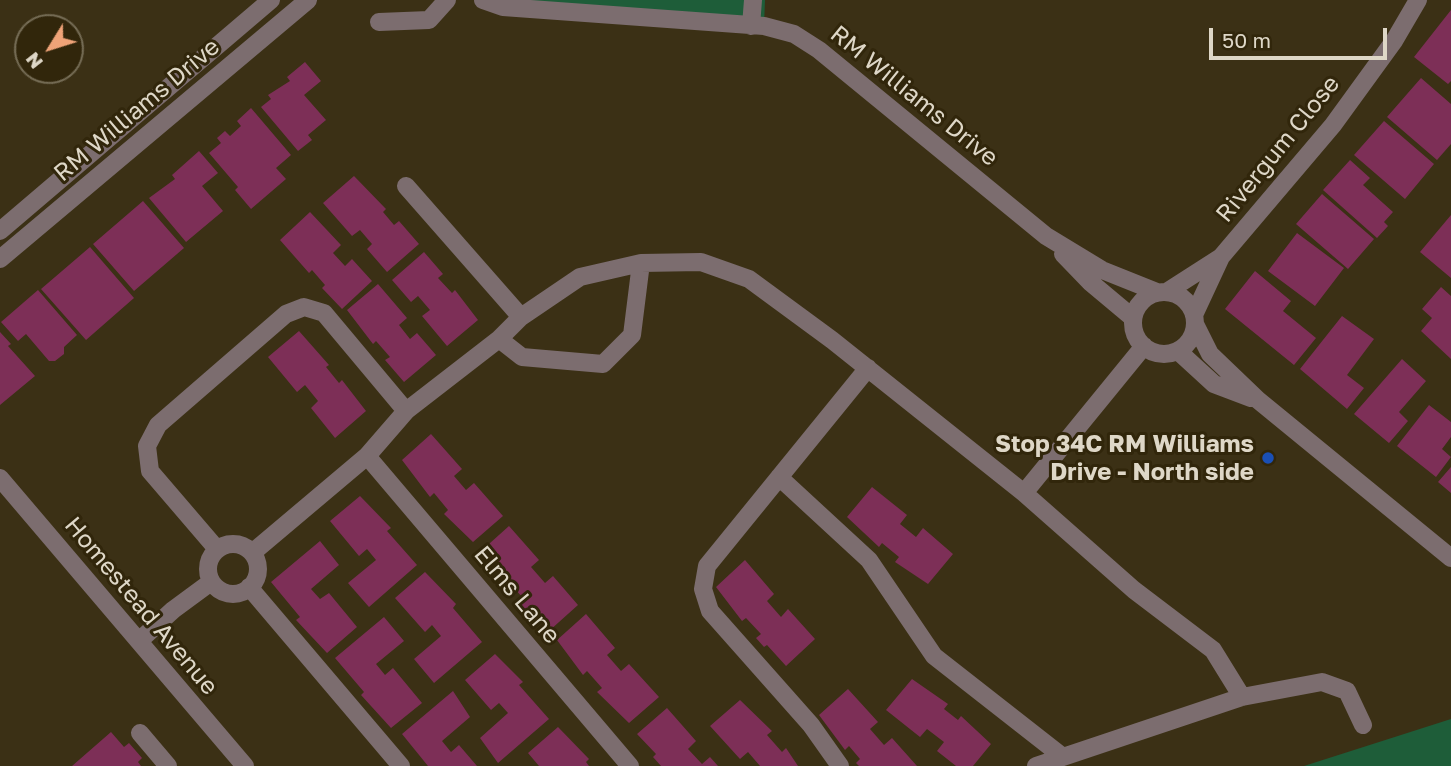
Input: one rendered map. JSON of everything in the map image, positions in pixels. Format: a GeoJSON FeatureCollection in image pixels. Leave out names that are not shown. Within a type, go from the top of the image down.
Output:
{"type":"FeatureCollection","features":[{"type":"Feature","properties":{"kind":"street","name":"RM Williams Drive"},"geometry":{"type":"LineString","coordinates":[[0,230],[271,0]]}},
{"type":"Feature","properties":{"kind":"street","name":"RM Williams Drive"},"geometry":{"type":"LineString","coordinates":[[0,259],[308,0]]}},
{"type":"Feature","properties":{"kind":"street"},"geometry":{"type":"LineString","coordinates":[[379,22],[429,20],[447,0]]}},
{"type":"Feature","properties":{"kind":"street"},"geometry":{"type":"LineString","coordinates":[[751,26],[753,0]]}},
{"type":"Feature","properties":{"kind":"street","name":"Rivergum Close"},"geometry":{"type":"LineString","coordinates":[[1195,320],[1221,257],[1334,125],[1394,41],[1418,0]]}},
{"type":"Feature","properties":{"kind":"street","name":"RM Williams Drive"},"geometry":{"type":"LineString","coordinates":[[481,1],[516,8],[778,29],[813,45],[1046,236],[1090,282],[1133,318]]}},
{"type":"Feature","properties":{"kind":"street"},"geometry":{"type":"LineString","coordinates":[[406,186],[521,317]]}},
{"type":"Feature","properties":{"kind":"street","name":"RM Williams Drive"},"geometry":{"type":"LineString","coordinates":[[1046,236],[1102,270],[1162,292]]}},
{"type":"Feature","properties":{"kind":"street","name":"Rivergum Close"},"geometry":{"type":"LineString","coordinates":[[1162,292],[1221,257]]}},
{"type":"Feature","properties":{"kind":"street"},"geometry":{"type":"LineString","coordinates":[[252,553],[368,456],[406,411],[499,339],[521,317],[580,277],[641,263],[701,262],[749,279],[868,368],[1024,493],[1134,590],[1213,650],[1242,697]]}},
{"type":"Feature","properties":{"kind":"street"},"geometry":{"type":"LineString","coordinates":[[499,339],[522,357],[603,364],[632,335],[641,263]]}},
{"type":"Feature","properties":{"kind":"street"},"geometry":{"type":"LineString","coordinates":[[1195,320],[1191,340],[1178,351],[1160,354],[1144,346],[1135,334],[1133,318],[1140,302],[1162,292],[1189,303],[1210,354],[1258,400],[1451,558]]}},
{"type":"Feature","properties":{"kind":"street"},"geometry":{"type":"LineString","coordinates":[[216,548],[150,471],[147,446],[158,425],[286,314],[304,307],[324,313],[406,411]]}},
{"type":"Feature","properties":{"kind":"street"},"geometry":{"type":"LineString","coordinates":[[1024,493],[1144,346]]}},
{"type":"Feature","properties":{"kind":"street"},"geometry":{"type":"LineString","coordinates":[[1178,351],[1214,384],[1258,400]]}},
{"type":"Feature","properties":{"kind":"street"},"geometry":{"type":"LineString","coordinates":[[840,766],[811,725],[710,611],[703,589],[707,566],[868,368]]}},
{"type":"Feature","properties":{"kind":"street","name":"Elms Lane"},"geometry":{"type":"LineString","coordinates":[[368,456],[630,766]]}},
{"type":"Feature","properties":{"kind":"street"},"geometry":{"type":"LineString","coordinates":[[779,477],[869,561],[934,656],[1063,757]]}},
{"type":"Feature","properties":{"kind":"street","name":"Homestead Avenue"},"geometry":{"type":"LineString","coordinates":[[0,478],[245,766]]}},
{"type":"Feature","properties":{"kind":"street"},"geometry":{"type":"LineString","coordinates":[[231,542],[249,548],[258,563],[256,582],[244,592],[229,594],[214,587],[206,567],[216,548],[231,542]]}},
{"type":"Feature","properties":{"kind":"street"},"geometry":{"type":"LineString","coordinates":[[139,641],[173,610],[211,582]]}},
{"type":"Feature","properties":{"kind":"street"},"geometry":{"type":"LineString","coordinates":[[249,587],[401,766]]}},
{"type":"Feature","properties":{"kind":"street"},"geometry":{"type":"LineString","coordinates":[[1036,766],[1242,697],[1322,682],[1347,691],[1363,725]]}},
{"type":"Feature","properties":{"kind":"street"},"geometry":{"type":"LineString","coordinates":[[139,733],[168,766]]}},
{"type":"Feature","properties":{"kind":"green space"},"geometry":{"type":"Polygon","coordinates":[[[480,0],[765,0],[764,26],[480,0]]]}},
{"type":"Feature","properties":{"kind":"green space"},"geometry":{"type":"Polygon","coordinates":[[[1451,719],[1451,766],[1304,766],[1451,719]]]}},
{"type":"Feature","properties":{"kind":"building"},"geometry":{"type":"Polygon","coordinates":[[[1451,10],[1451,81],[1448,84],[1414,57],[1451,10]]]}},
{"type":"Feature","properties":{"kind":"building"},"geometry":{"type":"Polygon","coordinates":[[[305,62],[321,81],[304,95],[326,120],[308,135],[312,140],[298,151],[261,107],[271,99],[268,95],[290,81],[287,77],[305,62]]]}},
{"type":"Feature","properties":{"kind":"building"},"geometry":{"type":"Polygon","coordinates":[[[1421,78],[1451,104],[1451,144],[1437,160],[1387,117],[1421,78]]]}},
{"type":"Feature","properties":{"kind":"building"},"geometry":{"type":"Polygon","coordinates":[[[251,108],[291,155],[276,168],[286,179],[251,209],[235,190],[238,187],[209,153],[221,143],[217,138],[225,131],[230,136],[241,126],[237,121],[251,108]]]}},
{"type":"Feature","properties":{"kind":"building"},"geometry":{"type":"Polygon","coordinates":[[[1384,121],[1434,164],[1405,199],[1354,155],[1384,121]]]}},
{"type":"Feature","properties":{"kind":"building"},"geometry":{"type":"Polygon","coordinates":[[[199,151],[218,173],[202,186],[223,211],[186,242],[149,198],[175,179],[172,175],[199,151]]]}},
{"type":"Feature","properties":{"kind":"building"},"geometry":{"type":"Polygon","coordinates":[[[1350,160],[1370,178],[1363,185],[1393,212],[1384,222],[1388,226],[1377,238],[1323,190],[1350,160]]]}},
{"type":"Feature","properties":{"kind":"building"},"geometry":{"type":"Polygon","coordinates":[[[354,176],[386,209],[383,212],[394,225],[399,221],[419,244],[387,272],[367,249],[372,244],[360,230],[352,236],[323,203],[354,176]]]}},
{"type":"Feature","properties":{"kind":"building"},"geometry":{"type":"Polygon","coordinates":[[[1322,194],[1374,239],[1348,269],[1296,224],[1322,194]]]}},
{"type":"Feature","properties":{"kind":"building"},"geometry":{"type":"Polygon","coordinates":[[[143,201],[184,248],[134,291],[93,244],[143,201]]]}},
{"type":"Feature","properties":{"kind":"building"},"geometry":{"type":"Polygon","coordinates":[[[310,212],[341,245],[333,253],[345,266],[352,259],[372,281],[342,309],[322,288],[325,285],[312,270],[309,273],[280,240],[310,212]]]}},
{"type":"Feature","properties":{"kind":"building"},"geometry":{"type":"Polygon","coordinates":[[[1451,215],[1451,278],[1420,252],[1451,215]]]}},
{"type":"Feature","properties":{"kind":"building"},"geometry":{"type":"Polygon","coordinates":[[[1297,233],[1344,268],[1315,306],[1268,271],[1297,233]]]}},
{"type":"Feature","properties":{"kind":"building"},"geometry":{"type":"Polygon","coordinates":[[[90,247],[134,298],[86,340],[41,289],[90,247]]]}},
{"type":"Feature","properties":{"kind":"building"},"geometry":{"type":"Polygon","coordinates":[[[424,252],[443,274],[438,278],[452,293],[455,290],[478,320],[447,346],[422,316],[430,310],[418,296],[411,302],[392,280],[424,252]]]}},
{"type":"Feature","properties":{"kind":"building"},"geometry":{"type":"Polygon","coordinates":[[[1255,271],[1291,301],[1283,311],[1316,338],[1294,365],[1225,309],[1255,271]]]}},
{"type":"Feature","properties":{"kind":"building"},"geometry":{"type":"Polygon","coordinates":[[[378,284],[407,318],[399,325],[410,339],[417,333],[436,355],[404,382],[385,360],[390,357],[376,341],[373,344],[347,310],[378,284]]]}},
{"type":"Feature","properties":{"kind":"building"},"geometry":{"type":"Polygon","coordinates":[[[1441,287],[1451,296],[1451,359],[1421,331],[1432,318],[1422,309],[1441,287]]]}},
{"type":"Feature","properties":{"kind":"building"},"geometry":{"type":"Polygon","coordinates":[[[38,290],[77,335],[64,347],[64,354],[55,361],[49,361],[26,334],[18,341],[1,322],[38,290]]]}},
{"type":"Feature","properties":{"kind":"building"},"geometry":{"type":"Polygon","coordinates":[[[1342,316],[1374,339],[1347,375],[1364,388],[1347,409],[1300,369],[1342,316]]]}},
{"type":"Feature","properties":{"kind":"building"},"geometry":{"type":"Polygon","coordinates":[[[299,331],[329,365],[326,367],[339,383],[342,380],[366,411],[335,438],[311,408],[318,401],[305,385],[297,392],[268,357],[299,331]]]}},
{"type":"Feature","properties":{"kind":"building"},"geometry":{"type":"Polygon","coordinates":[[[0,332],[11,344],[8,346],[35,376],[0,405],[0,332]]]}},
{"type":"Feature","properties":{"kind":"building"},"geometry":{"type":"Polygon","coordinates":[[[1402,359],[1426,381],[1399,412],[1408,421],[1389,443],[1354,414],[1402,359]]]}},
{"type":"Feature","properties":{"kind":"building"},"geometry":{"type":"Polygon","coordinates":[[[1429,405],[1451,422],[1451,437],[1442,449],[1451,457],[1436,477],[1397,446],[1429,405]]]}},
{"type":"Feature","properties":{"kind":"building"},"geometry":{"type":"Polygon","coordinates":[[[431,434],[462,469],[454,476],[466,490],[474,483],[503,516],[473,542],[444,514],[448,510],[434,493],[430,497],[402,460],[431,434]]]}},
{"type":"Feature","properties":{"kind":"building"},"geometry":{"type":"Polygon","coordinates":[[[1451,467],[1451,493],[1438,482],[1451,467]]]}},
{"type":"Feature","properties":{"kind":"building"},"geometry":{"type":"Polygon","coordinates":[[[872,487],[907,515],[900,524],[916,537],[923,528],[953,554],[928,584],[895,562],[899,557],[882,543],[879,547],[847,517],[872,487]]]}},
{"type":"Feature","properties":{"kind":"building"},"geometry":{"type":"Polygon","coordinates":[[[360,496],[391,528],[387,531],[417,565],[369,607],[348,583],[376,560],[367,549],[359,556],[330,521],[360,496]]]}},
{"type":"Feature","properties":{"kind":"building"},"geometry":{"type":"Polygon","coordinates":[[[509,526],[539,560],[531,567],[545,583],[553,576],[578,605],[549,631],[531,611],[528,613],[520,604],[525,600],[510,584],[506,587],[480,552],[509,526]]]}},
{"type":"Feature","properties":{"kind":"building"},"geometry":{"type":"Polygon","coordinates":[[[320,541],[339,565],[311,589],[320,599],[329,593],[357,627],[327,653],[296,620],[300,617],[271,582],[320,541]]]}},
{"type":"Feature","properties":{"kind":"building"},"geometry":{"type":"Polygon","coordinates":[[[745,560],[774,594],[767,601],[781,617],[788,609],[815,639],[786,666],[767,645],[764,647],[756,638],[761,634],[746,618],[742,621],[716,587],[745,560]]]}},
{"type":"Feature","properties":{"kind":"building"},"geometry":{"type":"Polygon","coordinates":[[[425,572],[456,604],[453,608],[482,642],[434,683],[414,659],[441,636],[432,625],[425,632],[395,598],[425,572]]]}},
{"type":"Feature","properties":{"kind":"building"},"geometry":{"type":"Polygon","coordinates":[[[586,614],[615,648],[607,655],[621,671],[629,664],[659,697],[629,723],[597,692],[602,688],[587,671],[583,675],[557,640],[586,614]]]}},
{"type":"Feature","properties":{"kind":"building"},"geometry":{"type":"Polygon","coordinates":[[[384,617],[404,641],[376,664],[385,675],[393,668],[422,703],[391,728],[361,695],[364,692],[335,658],[384,617]]]}},
{"type":"Feature","properties":{"kind":"building"},"geometry":{"type":"Polygon","coordinates":[[[495,654],[523,682],[519,685],[549,719],[498,763],[480,738],[508,713],[499,703],[491,710],[465,680],[495,654]]]}},
{"type":"Feature","properties":{"kind":"building"},"geometry":{"type":"Polygon","coordinates":[[[912,679],[948,704],[944,709],[958,720],[961,716],[991,744],[973,766],[956,766],[937,751],[944,742],[927,729],[920,737],[886,710],[912,679]]]}},
{"type":"Feature","properties":{"kind":"building"},"geometry":{"type":"Polygon","coordinates":[[[848,689],[878,722],[870,729],[884,745],[892,738],[917,766],[859,766],[856,763],[860,759],[849,746],[845,750],[819,715],[848,689]]]}},
{"type":"Feature","properties":{"kind":"building"},"geometry":{"type":"Polygon","coordinates":[[[453,691],[470,717],[442,741],[451,752],[459,745],[477,766],[428,766],[402,734],[453,691]]]}},
{"type":"Feature","properties":{"kind":"building"},"geometry":{"type":"Polygon","coordinates":[[[740,700],[772,731],[767,735],[782,752],[786,748],[798,766],[760,766],[748,752],[740,759],[710,726],[740,700]]]}},
{"type":"Feature","properties":{"kind":"building"},"geometry":{"type":"Polygon","coordinates":[[[667,708],[696,741],[688,749],[702,764],[710,757],[718,766],[661,766],[653,757],[656,754],[637,734],[667,708]]]}},
{"type":"Feature","properties":{"kind":"building"},"geometry":{"type":"Polygon","coordinates":[[[558,727],[589,759],[586,762],[589,766],[539,766],[528,753],[558,727]]]}},
{"type":"Feature","properties":{"kind":"building"},"geometry":{"type":"Polygon","coordinates":[[[111,732],[124,747],[129,743],[142,758],[138,762],[141,766],[72,766],[111,732]]]}},
{"type":"Feature","properties":{"kind":"place","name":"Stop 34C RM Williams Drive - North side"},"geometry":{"type":"Point","coordinates":[1268,458]}}]}
